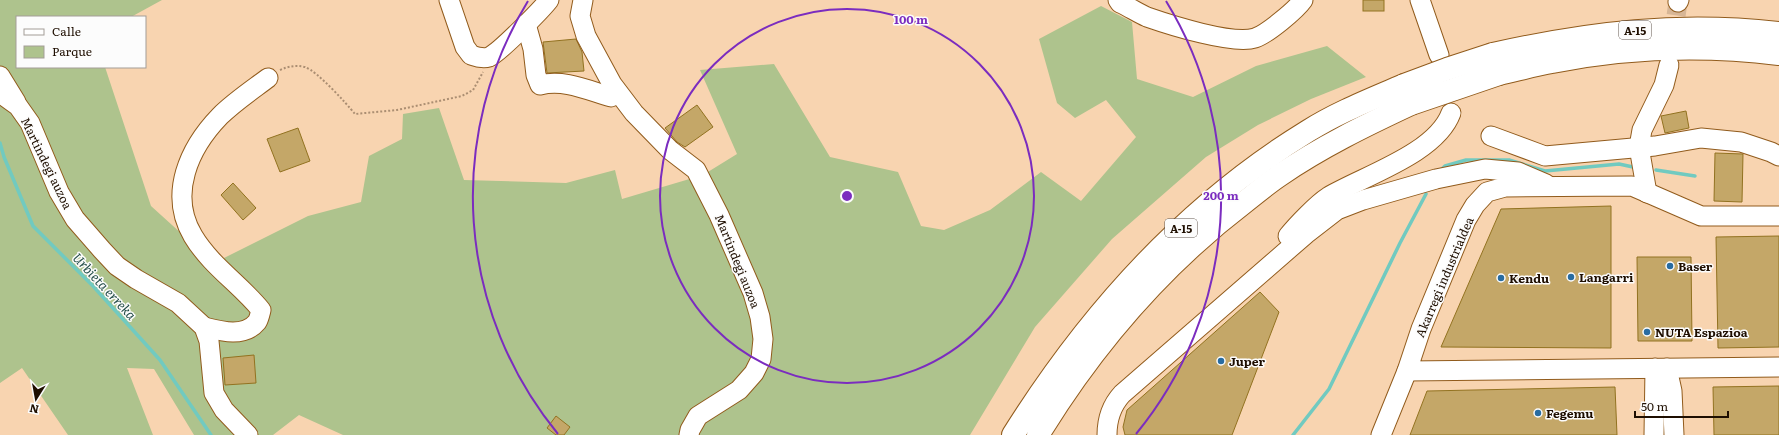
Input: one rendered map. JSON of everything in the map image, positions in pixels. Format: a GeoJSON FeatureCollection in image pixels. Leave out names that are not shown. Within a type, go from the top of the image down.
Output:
{"type":"FeatureCollection","features":[{"type":"Feature","properties":{"kind":"highway","name":"A-15"},"geometry":{"type":"LineString","coordinates":[[1496,64],[1546,42],[1602,33],[1666,28],[1712,28],[1779,32]]}},
{"type":"Feature","properties":{"kind":"highway","name":"A-15"},"geometry":{"type":"LineString","coordinates":[[1038,435],[1054,409],[1093,354],[1134,304],[1177,259],[1222,219],[1279,175],[1364,125],[1447,69],[1496,64],[1552,62],[1602,54],[1650,50],[1711,49],[1779,54]]}},
{"type":"Feature","properties":{"kind":"highway","name":"A-15"},"geometry":{"type":"LineString","coordinates":[[1014,435],[1037,397],[1077,342],[1116,294],[1164,244],[1208,203],[1266,158],[1309,130],[1357,106],[1407,95]]}},
{"type":"Feature","properties":{"kind":"street"},"geometry":{"type":"LineString","coordinates":[[449,0],[465,47],[470,55],[479,58],[490,56],[526,24],[549,0]]}},
{"type":"Feature","properties":{"kind":"street","name":"Martindegi auzoa"},"geometry":{"type":"LineString","coordinates":[[583,0],[580,16],[586,36],[612,84],[634,113],[670,150],[696,170],[719,215],[753,293],[760,317],[763,339],[761,359],[754,373],[739,390],[698,416],[690,430],[689,435]]}},
{"type":"Feature","properties":{"kind":"street"},"geometry":{"type":"LineString","coordinates":[[1118,0],[1120,3],[1146,17],[1191,30],[1236,40],[1256,38],[1278,23],[1303,0]]}},
{"type":"Feature","properties":{"kind":"street"},"geometry":{"type":"LineString","coordinates":[[1420,0],[1439,55]]}},
{"type":"Feature","properties":{"kind":"street"},"geometry":{"type":"LineString","coordinates":[[526,24],[533,49],[536,75],[540,85],[552,82],[567,84],[611,97],[618,93]]}},
{"type":"Feature","properties":{"kind":"street"},"geometry":{"type":"LineString","coordinates":[[1647,193],[1639,148],[1642,130],[1664,84],[1669,65]]}},
{"type":"Feature","properties":{"kind":"street","name":"Martindegi auzoa"},"geometry":{"type":"LineString","coordinates":[[0,88],[18,106],[30,123],[59,192],[75,219],[117,266],[136,279],[178,303],[204,327],[225,332],[245,331],[257,322],[261,310],[250,297],[220,270],[194,237],[184,216],[181,197],[184,175],[193,152],[220,115],[268,78]]}},
{"type":"Feature","properties":{"kind":"street"},"geometry":{"type":"LineString","coordinates":[[1284,253],[1289,235],[1326,198],[1396,163],[1426,144],[1448,121],[1451,113]]}},
{"type":"Feature","properties":{"kind":"street"},"geometry":{"type":"LineString","coordinates":[[1491,136],[1546,156],[1639,148],[1701,138],[1741,142],[1779,156]]}},
{"type":"Feature","properties":{"kind":"street"},"geometry":{"type":"LineString","coordinates":[[1107,435],[1110,414],[1115,402],[1122,394],[1284,253],[1337,210],[1364,200],[1436,179],[1485,169],[1518,172],[1553,187]]}},
{"type":"Feature","properties":{"kind":"street","name":"Akarregi industrialdea"},"geometry":{"type":"LineString","coordinates":[[1382,435],[1421,330],[1466,220],[1475,205],[1487,192],[1505,188],[1632,186],[1701,216],[1779,216]]}},
{"type":"Feature","properties":{"kind":"street"},"geometry":{"type":"LineString","coordinates":[[204,327],[208,341],[214,393],[224,410],[248,435]]}},
{"type":"Feature","properties":{"kind":"street"},"geometry":{"type":"LineString","coordinates":[[1407,371],[1779,366]]}},
{"type":"Feature","properties":{"kind":"street"},"geometry":{"type":"LineString","coordinates":[[1661,368],[1672,391],[1674,435]]}},
{"type":"Feature","properties":{"kind":"street"},"geometry":{"type":"LineString","coordinates":[[1654,435],[1661,368]]}},
{"type":"Feature","properties":{"kind":"street"},"geometry":{"type":"LineString","coordinates":[[1672,391],[1696,368]]}},
{"type":"Feature","properties":{"kind":"path"},"geometry":{"type":"LineString","coordinates":[[268,78],[277,71],[290,66],[306,67],[340,96],[355,114],[397,110],[462,96],[473,90],[490,56]]}},
{"type":"Feature","properties":{"kind":"green space"},"geometry":{"type":"Polygon","coordinates":[[[0,0],[162,0],[133,16],[16,16],[16,68],[105,68],[151,206],[214,263],[308,216],[361,202],[369,156],[402,139],[403,114],[439,108],[464,180],[566,183],[615,170],[622,199],[703,175],[737,154],[700,70],[774,64],[830,157],[898,172],[921,226],[944,230],[990,210],[1041,172],[1081,201],[1136,137],[1106,100],[1075,118],[1057,103],[1039,39],[1101,6],[1132,22],[1137,79],[1193,97],[1256,66],[1327,46],[1366,77],[1311,99],[1258,125],[1206,157],[1112,239],[1035,327],[970,435],[343,435],[299,415],[273,435],[194,435],[154,369],[127,368],[153,435],[68,435],[22,368],[0,383],[0,0]]]}},
{"type":"Feature","properties":{"kind":"building"},"geometry":{"type":"Polygon","coordinates":[[[1363,0],[1384,0],[1384,11],[1363,11],[1363,0]]]}},
{"type":"Feature","properties":{"kind":"building"},"geometry":{"type":"Polygon","coordinates":[[[576,39],[582,52],[584,71],[547,73],[543,42],[576,39]]]}},
{"type":"Feature","properties":{"kind":"building"},"geometry":{"type":"Polygon","coordinates":[[[697,105],[713,127],[685,147],[677,142],[665,128],[697,105]]]}},
{"type":"Feature","properties":{"kind":"building"},"geometry":{"type":"Polygon","coordinates":[[[1686,111],[1689,128],[1665,133],[1661,116],[1686,111]]]}},
{"type":"Feature","properties":{"kind":"building"},"geometry":{"type":"Polygon","coordinates":[[[298,128],[310,161],[280,172],[267,139],[298,128]]]}},
{"type":"Feature","properties":{"kind":"building"},"geometry":{"type":"Polygon","coordinates":[[[1715,153],[1743,154],[1742,202],[1714,201],[1715,153]]]}},
{"type":"Feature","properties":{"kind":"building"},"geometry":{"type":"Polygon","coordinates":[[[233,183],[256,208],[243,220],[221,195],[233,183]]]}},
{"type":"Feature","properties":{"kind":"building"},"geometry":{"type":"Polygon","coordinates":[[[1611,206],[1611,348],[1441,347],[1501,209],[1611,206]]]}},
{"type":"Feature","properties":{"kind":"building"},"geometry":{"type":"Polygon","coordinates":[[[1779,236],[1779,347],[1718,348],[1716,237],[1779,236]]]}},
{"type":"Feature","properties":{"kind":"building"},"geometry":{"type":"Polygon","coordinates":[[[1637,257],[1691,257],[1692,341],[1638,341],[1637,257]]]}},
{"type":"Feature","properties":{"kind":"building","name":"Juper"},"geometry":{"type":"Polygon","coordinates":[[[1260,292],[1279,312],[1232,435],[1125,435],[1123,427],[1127,410],[1260,292]]]}},
{"type":"Feature","properties":{"kind":"building"},"geometry":{"type":"Polygon","coordinates":[[[254,355],[256,383],[225,385],[223,358],[254,355]]]}},
{"type":"Feature","properties":{"kind":"building"},"geometry":{"type":"Polygon","coordinates":[[[1779,386],[1779,435],[1714,435],[1713,387],[1779,386]]]}},
{"type":"Feature","properties":{"kind":"building","name":"Fegemu"},"geometry":{"type":"Polygon","coordinates":[[[1615,387],[1617,435],[1410,435],[1427,391],[1615,387]]]}},
{"type":"Feature","properties":{"kind":"building"},"geometry":{"type":"Polygon","coordinates":[[[556,416],[570,427],[564,435],[556,435],[547,428],[556,416]]]}},
{"type":"Feature","properties":{"kind":"waterway","name":"Urbieta erreka"},"geometry":{"type":"LineString","coordinates":[[0,143],[4,157],[33,226],[93,286],[160,360],[211,435]]}},
{"type":"Feature","properties":{"kind":"waterway"},"geometry":{"type":"LineString","coordinates":[[1441,170],[1445,166],[1466,160],[1509,160],[1545,171],[1619,164],[1633,167]]}},
{"type":"Feature","properties":{"kind":"waterway"},"geometry":{"type":"LineString","coordinates":[[1656,170],[1695,176]]}},
{"type":"Feature","properties":{"kind":"waterway"},"geometry":{"type":"LineString","coordinates":[[1293,435],[1329,389],[1400,243],[1426,194]]}},
{"type":"Feature","properties":{"kind":"tunnel"},"geometry":{"type":"LineString","coordinates":[[1672,44],[1678,2]]}},
{"type":"Feature","properties":{"kind":"place","name":"Baser"},"geometry":{"type":"Point","coordinates":[1670,266]}},
{"type":"Feature","properties":{"kind":"place","name":"Langarri"},"geometry":{"type":"Point","coordinates":[1571,277]}},
{"type":"Feature","properties":{"kind":"place","name":"Kendu"},"geometry":{"type":"Point","coordinates":[1501,278]}},
{"type":"Feature","properties":{"kind":"place","name":"NUTA Espazioa"},"geometry":{"type":"Point","coordinates":[1647,332]}},
{"type":"Feature","properties":{"kind":"place","name":"Juper"},"geometry":{"type":"Point","coordinates":[1221,361]}},
{"type":"Feature","properties":{"kind":"place","name":"Fegemu"},"geometry":{"type":"Point","coordinates":[1538,413]}}]}
